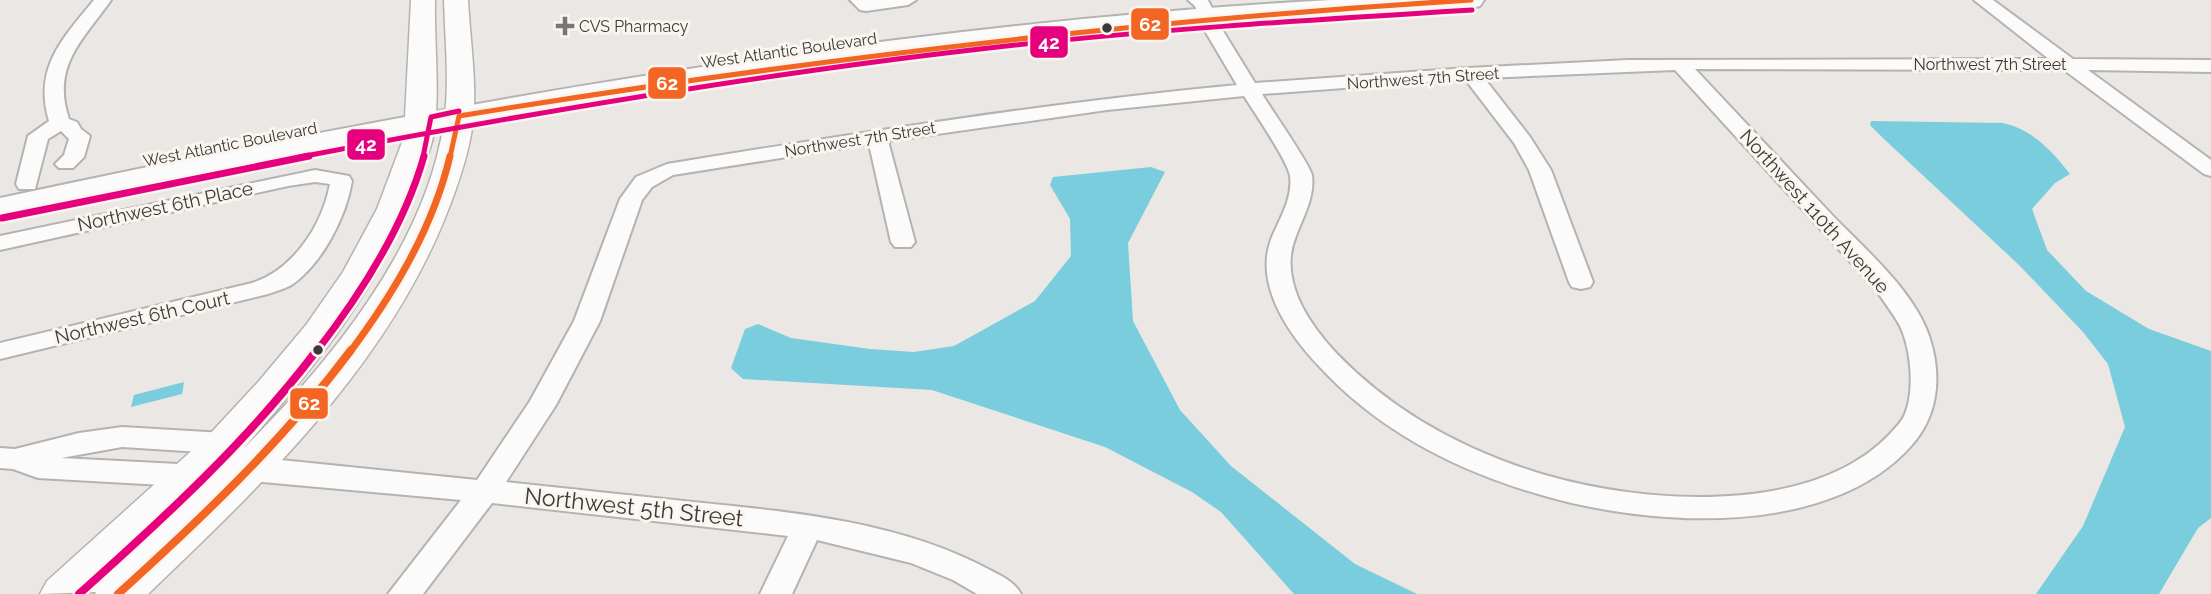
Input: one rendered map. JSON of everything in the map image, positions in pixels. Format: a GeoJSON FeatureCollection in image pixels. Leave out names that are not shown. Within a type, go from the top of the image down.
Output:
{"type":"FeatureCollection","features":[{"type":"Feature","properties":{"kind":"main road"},"geometry":{"type":"LineString","coordinates":[[63,594],[135,531],[189,478],[238,455],[365,267],[403,186],[418,140],[423,0]]}},
{"type":"Feature","properties":{"kind":"main road"},"geometry":{"type":"LineString","coordinates":[[118,594],[238,455],[355,347],[410,263],[441,195],[457,135],[459,108],[456,0]]}},
{"type":"Feature","properties":{"kind":"main road","name":"West Atlantic Boulevard"},"geometry":{"type":"LineString","coordinates":[[0,208],[459,108],[1252,0]]}},
{"type":"Feature","properties":{"kind":"main road","name":"West Atlantic Boulevard"},"geometry":{"type":"LineString","coordinates":[[1202,5],[1471,0]]}},
{"type":"Feature","properties":{"kind":"main road","name":"West Atlantic Boulevard"},"geometry":{"type":"LineString","coordinates":[[14,187],[64,170],[420,116]]}},
{"type":"Feature","properties":{"kind":"street"},"geometry":{"type":"LineString","coordinates":[[64,170],[60,160],[66,128],[53,105],[59,62],[69,40],[103,0]]}},
{"type":"Feature","properties":{"kind":"street"},"geometry":{"type":"LineString","coordinates":[[858,0],[866,6],[908,0]]}},
{"type":"Feature","properties":{"kind":"street"},"geometry":{"type":"LineString","coordinates":[[1982,0],[2211,170]]}},
{"type":"Feature","properties":{"kind":"street"},"geometry":{"type":"LineString","coordinates":[[1202,5],[1214,31],[1252,89]]}},
{"type":"Feature","properties":{"kind":"street","name":"Northwest 7th Street"},"geometry":{"type":"LineString","coordinates":[[486,490],[542,405],[587,321],[631,200],[644,182],[667,170],[1050,111],[1252,89],[1471,74],[1679,64],[2211,66]]}},
{"type":"Feature","properties":{"kind":"street","name":"Northwest 110th Avenue"},"geometry":{"type":"LineString","coordinates":[[1252,89],[1301,174],[1299,200],[1282,239],[1278,269],[1288,303],[1309,338],[1345,380],[1405,426],[1471,460],[1549,486],[1629,503],[1707,508],[1784,500],[1850,480],[1896,448],[1919,415],[1924,368],[1912,326],[1885,285],[1679,64]]}},
{"type":"Feature","properties":{"kind":"street"},"geometry":{"type":"LineString","coordinates":[[1471,74],[1523,142],[1540,170],[1581,282]]}},
{"type":"Feature","properties":{"kind":"street"},"geometry":{"type":"LineString","coordinates":[[14,187],[37,140],[66,128]]}},
{"type":"Feature","properties":{"kind":"street"},"geometry":{"type":"LineString","coordinates":[[877,136],[903,242]]}},
{"type":"Feature","properties":{"kind":"street","name":"Northwest 6th Place"},"geometry":{"type":"LineString","coordinates":[[0,243],[288,180],[331,176],[341,181],[340,190],[318,237],[297,268],[284,279]]}},
{"type":"Feature","properties":{"kind":"street","name":"Northwest 6th Court"},"geometry":{"type":"LineString","coordinates":[[0,351],[259,289],[284,279]]}},
{"type":"Feature","properties":{"kind":"street","name":"Northwest 5th Street"},"geometry":{"type":"LineString","coordinates":[[5,465],[104,440],[138,437],[238,455],[486,490],[808,526],[896,545],[986,582],[1005,594]]}},
{"type":"Feature","properties":{"kind":"street"},"geometry":{"type":"LineString","coordinates":[[74,469],[104,440]]}},
{"type":"Feature","properties":{"kind":"street","name":"Northwest 5th Street"},"geometry":{"type":"LineString","coordinates":[[5,465],[189,478]]}},
{"type":"Feature","properties":{"kind":"street"},"geometry":{"type":"LineString","coordinates":[[404,594],[486,490]]}},
{"type":"Feature","properties":{"kind":"street"},"geometry":{"type":"LineString","coordinates":[[776,594],[808,526]]}},
{"type":"Feature","properties":{"kind":"water"},"geometry":{"type":"Polygon","coordinates":[[[1871,121],[2002,123],[2032,136],[2056,157],[2070,174],[2055,183],[2032,209],[2047,250],[2086,291],[2149,329],[2211,351],[2211,518],[2198,528],[2159,594],[2036,594],[2083,526],[2125,427],[2108,364],[2083,332],[2019,265],[1884,139],[1870,125],[1871,121]]]}},
{"type":"Feature","properties":{"kind":"water"},"geometry":{"type":"Polygon","coordinates":[[[1151,167],[1165,172],[1128,243],[1133,321],[1180,410],[1231,466],[1355,564],[1417,594],[1294,594],[1221,512],[1192,492],[1105,447],[932,390],[743,379],[731,368],[745,329],[758,324],[791,338],[870,349],[914,352],[954,346],[1035,301],[1071,256],[1070,219],[1050,185],[1053,177],[1151,167]]]}},
{"type":"Feature","properties":{"kind":"water"},"geometry":{"type":"Polygon","coordinates":[[[184,382],[182,394],[131,407],[134,395],[184,382]]]}},
{"type":"Feature","properties":{"kind":"transit line","name":"62"},"geometry":{"type":"LineString","coordinates":[[118,594],[247,472],[328,381],[364,333],[396,284],[424,232],[445,175],[459,116],[711,76],[964,43],[1217,18],[1471,0]]}},
{"type":"Feature","properties":{"kind":"transit line","name":"42"},"geometry":{"type":"LineString","coordinates":[[2,218],[456,128],[799,73],[914,57],[1123,35],[1472,10]]}},
{"type":"Feature","properties":{"kind":"transit line","name":"42"},"geometry":{"type":"LineString","coordinates":[[79,594],[213,470],[295,380],[366,281],[395,227],[423,160],[431,117],[459,111]]}},
{"type":"Feature","properties":{"kind":"place","name":"CVS Pharmacy"},"geometry":{"type":"Point","coordinates":[565,26]}}]}
